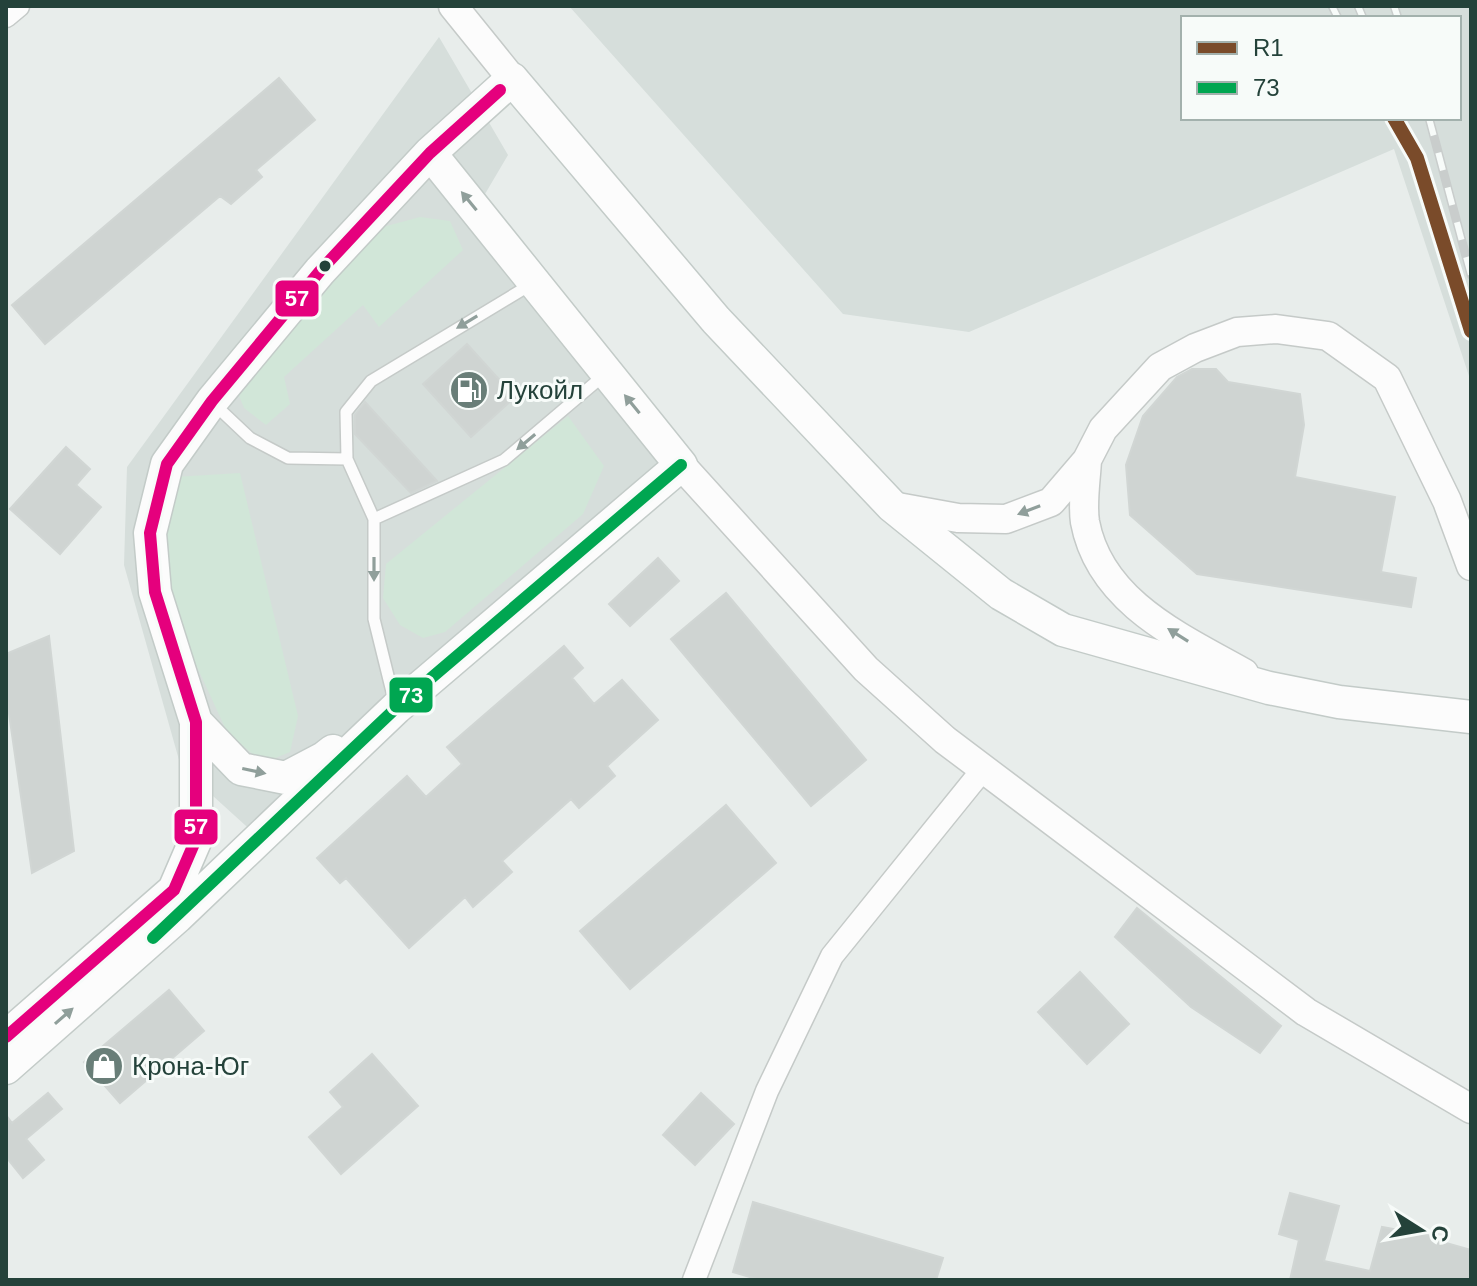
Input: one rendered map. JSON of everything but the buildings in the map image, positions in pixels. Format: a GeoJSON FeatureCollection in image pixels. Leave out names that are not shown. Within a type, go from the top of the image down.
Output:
{"type":"FeatureCollection","features":[{"type":"Feature","properties":{"kind":"main road"},"geometry":{"type":"LineString","coordinates":[[6,1037],[174,890],[196,839],[196,722],[155,592],[150,533],[167,464],[212,401],[320,271],[430,153],[512,79],[716,320],[892,506],[1001,594],[1063,630],[1269,688],[1339,702],[1471,717]]}},
{"type":"Feature","properties":{"kind":"main road"},"geometry":{"type":"LineString","coordinates":[[6,1068],[177,917],[396,708],[681,465],[430,153]]}},
{"type":"Feature","properties":{"kind":"main road"},"geometry":{"type":"LineString","coordinates":[[196,722],[241,769],[286,778],[324,758],[370,715],[396,708]]}},
{"type":"Feature","properties":{"kind":"street"},"geometry":{"type":"LineString","coordinates":[[6,16],[18,6]]}},
{"type":"Feature","properties":{"kind":"street"},"geometry":{"type":"LineString","coordinates":[[453,6],[512,79]]}},
{"type":"Feature","properties":{"kind":"street"},"geometry":{"type":"LineString","coordinates":[[892,506],[958,518],[1006,519],[1051,502],[1087,460],[1103,429],[1160,367],[1195,348],[1237,332],[1276,329],[1328,336],[1387,378],[1447,501],[1471,566]]}},
{"type":"Feature","properties":{"kind":"street"},"geometry":{"type":"LineString","coordinates":[[1087,460],[1085,518],[1090,543],[1106,575],[1142,612],[1269,688]]}},
{"type":"Feature","properties":{"kind":"street"},"geometry":{"type":"LineString","coordinates":[[681,465],[866,669],[945,740],[1306,1012],[1471,1109]]}},
{"type":"Feature","properties":{"kind":"street"},"geometry":{"type":"LineString","coordinates":[[694,1280],[767,1091],[832,956],[984,768]]}},
{"type":"Feature","properties":{"kind":"lane"},"geometry":{"type":"LineString","coordinates":[[396,708],[374,619],[374,519],[347,459],[346,412],[371,381],[534,282]]}},
{"type":"Feature","properties":{"kind":"lane"},"geometry":{"type":"LineString","coordinates":[[374,519],[504,460],[607,373]]}},
{"type":"Feature","properties":{"kind":"lane"},"geometry":{"type":"LineString","coordinates":[[212,401],[250,438],[288,458],[347,459]]}},
{"type":"Feature","properties":{"kind":"shaded area"},"geometry":{"type":"Polygon","coordinates":[[[569,6],[1471,6],[1471,382],[1394,149],[969,332],[843,314],[569,6]]]}},
{"type":"Feature","properties":{"kind":"shaded area"},"geometry":{"type":"Polygon","coordinates":[[[439,37],[508,155],[485,194],[694,458],[267,845],[181,767],[124,565],[127,467],[439,37]]]}},
{"type":"Feature","properties":{"kind":"green space"},"geometry":{"type":"Polygon","coordinates":[[[420,217],[450,221],[463,250],[379,327],[363,305],[284,377],[290,404],[266,425],[244,408],[235,386],[356,247],[383,227],[420,217]]]}},
{"type":"Feature","properties":{"kind":"green space"},"geometry":{"type":"Polygon","coordinates":[[[568,416],[604,466],[583,514],[445,632],[423,638],[400,625],[383,598],[386,564],[568,416]]]}},
{"type":"Feature","properties":{"kind":"green space"},"geometry":{"type":"Polygon","coordinates":[[[240,473],[298,716],[290,752],[263,763],[227,732],[165,597],[156,534],[174,477],[240,473]]]}},
{"type":"Feature","properties":{"kind":"railway"},"geometry":{"type":"LineString","coordinates":[[1332,6],[1337,16]]}},
{"type":"Feature","properties":{"kind":"railway"},"geometry":{"type":"LineString","coordinates":[[1358,6],[1362,16]]}},
{"type":"Feature","properties":{"kind":"railway"},"geometry":{"type":"LineString","coordinates":[[1394,6],[1397,16]]}},
{"type":"Feature","properties":{"kind":"railway"},"geometry":{"type":"LineString","coordinates":[[1395,120],[1417,158],[1471,331]]}},
{"type":"Feature","properties":{"kind":"railway"},"geometry":{"type":"LineString","coordinates":[[1430,120],[1471,275]]}},
{"type":"Feature","properties":{"kind":"transit line","name":"57"},"geometry":{"type":"LineString","coordinates":[[6,1037],[174,890],[196,839],[196,722],[155,592],[150,533],[167,464],[212,401],[320,271],[430,153],[500,90]]}},
{"type":"Feature","properties":{"kind":"transit line","name":"R1"},"geometry":{"type":"LineString","coordinates":[[1395,120],[1417,158],[1471,331]]}},
{"type":"Feature","properties":{"kind":"transit line","name":"73"},"geometry":{"type":"LineString","coordinates":[[153,938],[396,708],[681,465]]}},
{"type":"Feature","properties":{"kind":"place","name":"Лукойл"},"geometry":{"type":"Point","coordinates":[469,390]}},
{"type":"Feature","properties":{"kind":"place","name":"Крона-Юг"},"geometry":{"type":"Point","coordinates":[104,1066]}}]}
